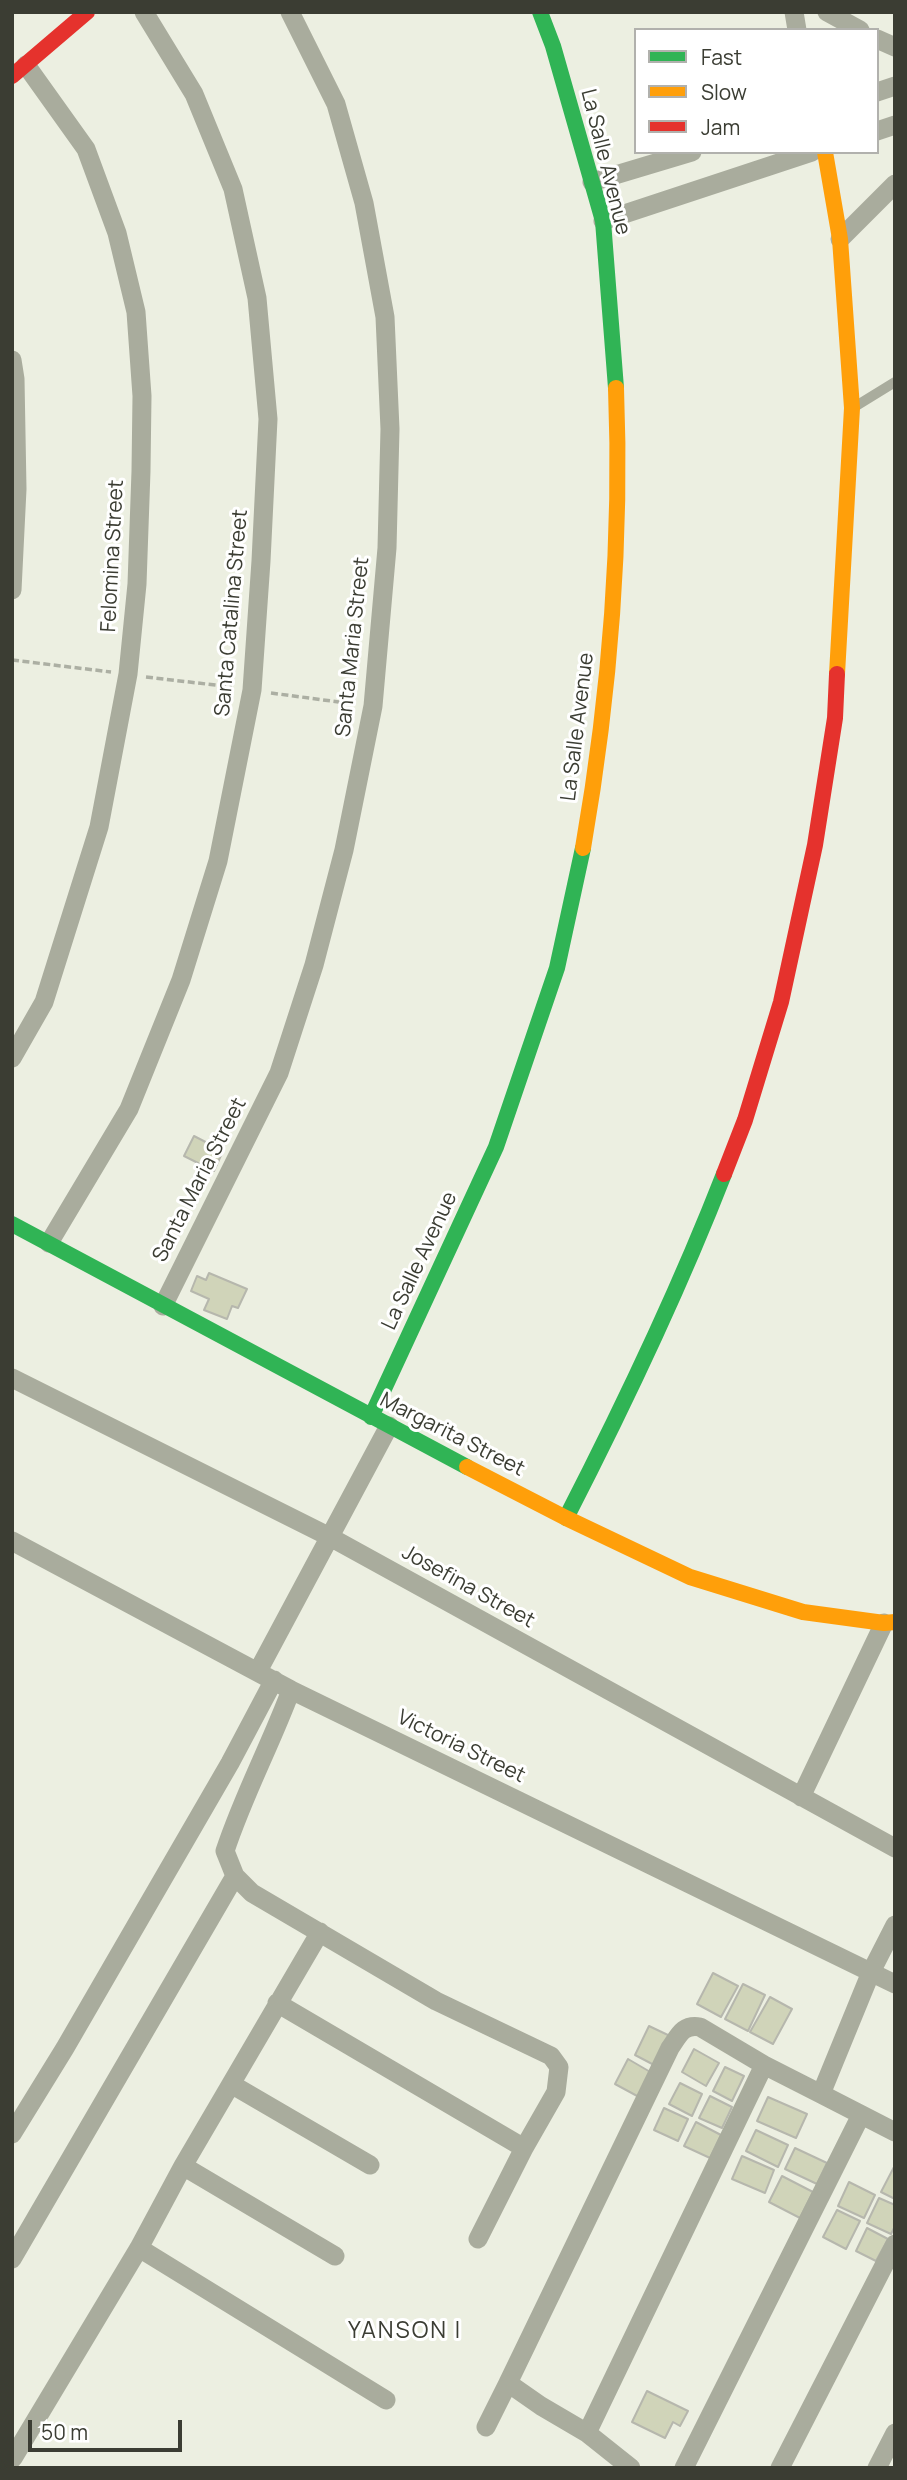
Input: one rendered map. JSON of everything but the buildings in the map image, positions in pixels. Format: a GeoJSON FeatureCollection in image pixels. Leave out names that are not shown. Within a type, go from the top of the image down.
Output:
{"type":"FeatureCollection","features":[{"type":"Feature","properties":{"kind":"street"},"geometry":{"type":"LineString","coordinates":[[19,71],[87,12]]}},
{"type":"Feature","properties":{"kind":"street","name":"Santa Catalina Street"},"geometry":{"type":"LineString","coordinates":[[49,1243],[129,1109],[181,980],[218,862],[252,690],[268,419],[257,298],[233,189],[194,94],[144,12]]}},
{"type":"Feature","properties":{"kind":"street","name":"Santa Maria Street"},"geometry":{"type":"LineString","coordinates":[[163,1306],[279,1073],[314,965],[344,850],[373,706],[387,548],[390,429],[384,317],[364,203],[335,104],[289,12]]}},
{"type":"Feature","properties":{"kind":"street","name":"La Salle Avenue"},"geometry":{"type":"LineString","coordinates":[[380,1421],[496,1147],[557,968],[579,872],[596,772],[615,565],[619,462],[615,363],[603,221],[553,46],[540,12]]}},
{"type":"Feature","properties":{"kind":"street"},"geometry":{"type":"LineString","coordinates":[[827,12],[856,28]]}},
{"type":"Feature","properties":{"kind":"street"},"geometry":{"type":"LineString","coordinates":[[879,39],[895,47]]}},
{"type":"Feature","properties":{"kind":"street","name":"Felomina Street"},"geometry":{"type":"LineString","coordinates":[[12,1058],[44,1002],[99,827],[128,674],[137,583],[142,396],[136,312],[117,233],[86,149],[19,71]]}},
{"type":"Feature","properties":{"kind":"street"},"geometry":{"type":"LineString","coordinates":[[592,182],[685,154]]}},
{"type":"Feature","properties":{"kind":"street"},"geometry":{"type":"LineString","coordinates":[[603,221],[806,154]]}},
{"type":"Feature","properties":{"kind":"street"},"geometry":{"type":"LineString","coordinates":[[566,1518],[629,1395],[700,1235],[745,1119],[780,1002],[815,845],[835,718],[852,408],[840,239],[825,154]]}},
{"type":"Feature","properties":{"kind":"street"},"geometry":{"type":"LineString","coordinates":[[840,239],[895,184]]}},
{"type":"Feature","properties":{"kind":"street"},"geometry":{"type":"LineString","coordinates":[[12,360],[15,379],[17,489],[12,590]]}},
{"type":"Feature","properties":{"kind":"street","name":"Margarita Street"},"geometry":{"type":"LineString","coordinates":[[12,1224],[566,1518],[690,1577],[803,1612],[890,1623]]}},
{"type":"Feature","properties":{"kind":"street","name":"Josefina Street"},"geometry":{"type":"LineString","coordinates":[[12,1378],[330,1537],[895,1848]]}},
{"type":"Feature","properties":{"kind":"street"},"geometry":{"type":"LineString","coordinates":[[12,2134],[65,2048],[274,1680],[330,1537],[380,1421]]}},
{"type":"Feature","properties":{"kind":"street","name":"Victoria Street"},"geometry":{"type":"LineString","coordinates":[[12,1541],[274,1680],[895,1984]]}},
{"type":"Feature","properties":{"kind":"street"},"geometry":{"type":"LineString","coordinates":[[801,1797],[890,1623]]}},
{"type":"Feature","properties":{"kind":"street"},"geometry":{"type":"LineString","coordinates":[[274,1680],[278,1726],[234,1821],[225,1851],[235,1876],[252,1893],[436,2001],[551,2056],[559,2067],[556,2092],[478,2239]]}},
{"type":"Feature","properties":{"kind":"street"},"geometry":{"type":"LineString","coordinates":[[12,2259],[235,1876]]}},
{"type":"Feature","properties":{"kind":"street"},"geometry":{"type":"LineString","coordinates":[[821,2094],[871,1972],[895,1925]]}},
{"type":"Feature","properties":{"kind":"street"},"geometry":{"type":"LineString","coordinates":[[13,2459],[139,2248],[183,2166],[320,1932]]}},
{"type":"Feature","properties":{"kind":"street"},"geometry":{"type":"LineString","coordinates":[[277,2003],[524,2148]]}},
{"type":"Feature","properties":{"kind":"street"},"geometry":{"type":"LineString","coordinates":[[486,2427],[670,2048],[683,2029],[691,2025],[700,2027],[764,2065],[895,2132]]}},
{"type":"Feature","properties":{"kind":"street"},"geometry":{"type":"LineString","coordinates":[[587,2433],[764,2065]]}},
{"type":"Feature","properties":{"kind":"street"},"geometry":{"type":"LineString","coordinates":[[231,2084],[370,2165]]}},
{"type":"Feature","properties":{"kind":"street"},"geometry":{"type":"LineString","coordinates":[[684,2468],[861,2115]]}},
{"type":"Feature","properties":{"kind":"street"},"geometry":{"type":"LineString","coordinates":[[183,2166],[335,2256]]}},
{"type":"Feature","properties":{"kind":"street"},"geometry":{"type":"LineString","coordinates":[[780,2468],[895,2244]]}},
{"type":"Feature","properties":{"kind":"street"},"geometry":{"type":"LineString","coordinates":[[139,2248],[386,2400]]}},
{"type":"Feature","properties":{"kind":"street"},"geometry":{"type":"LineString","coordinates":[[508,2383],[587,2433],[631,2468]]}},
{"type":"Feature","properties":{"kind":"street"},"geometry":{"type":"LineString","coordinates":[[877,2468],[895,2433]]}},
{"type":"Feature","properties":{"kind":"lane"},"geometry":{"type":"LineString","coordinates":[[852,408],[895,382]]}},
{"type":"Feature","properties":{"kind":"path"},"geometry":{"type":"LineString","coordinates":[[12,660],[373,706]]}},
{"type":"Feature","properties":{"kind":"traffic: fast"},"geometry":{"type":"LineString","coordinates":[[540,12],[553,46],[603,221],[616,388]]}},
{"type":"Feature","properties":{"kind":"traffic: fast"},"geometry":{"type":"LineString","coordinates":[[371,1417],[496,1147],[557,968],[583,848]]}},
{"type":"Feature","properties":{"kind":"traffic: fast"},"geometry":{"type":"LineString","coordinates":[[566,1518],[650,1348],[724,1174]]}},
{"type":"Feature","properties":{"kind":"traffic: fast"},"geometry":{"type":"LineString","coordinates":[[12,1224],[467,1467]]}},
{"type":"Feature","properties":{"kind":"traffic: slow"},"geometry":{"type":"LineString","coordinates":[[825,154],[840,239],[852,408],[837,674]]}},
{"type":"Feature","properties":{"kind":"traffic: slow"},"geometry":{"type":"LineString","coordinates":[[583,848],[600,734],[612,619],[617,503],[616,388]]}},
{"type":"Feature","properties":{"kind":"traffic: slow"},"geometry":{"type":"LineString","coordinates":[[467,1467],[690,1577],[803,1612],[884,1623],[895,1622]]}},
{"type":"Feature","properties":{"kind":"traffic: jam"},"geometry":{"type":"LineString","coordinates":[[12,76],[87,12]]}},
{"type":"Feature","properties":{"kind":"traffic: jam"},"geometry":{"type":"LineString","coordinates":[[724,1174],[745,1120],[781,1002],[815,845],[835,718],[837,674]]}},
{"type":"Feature","properties":{"kind":"district","name":"YANSON I"},"geometry":{"type":"Point","coordinates":[405,2332]}}]}
